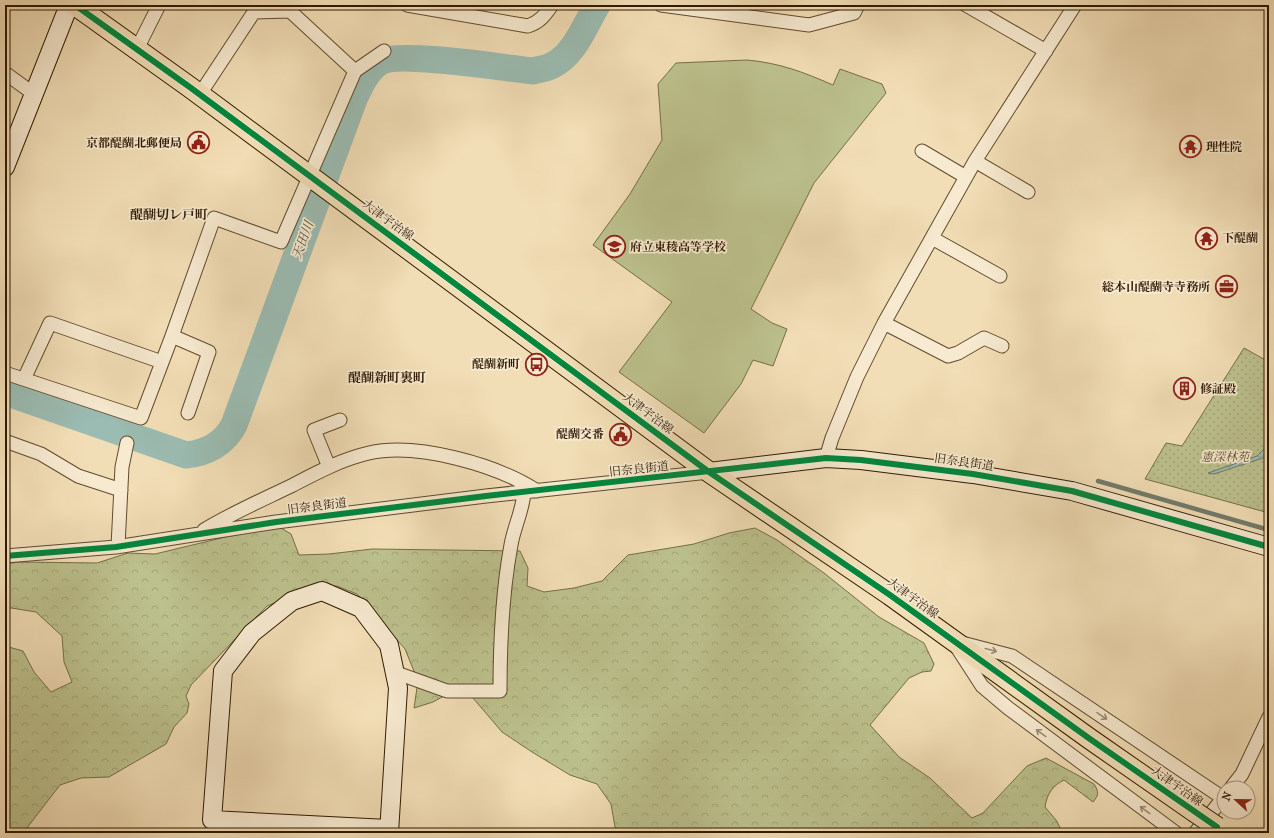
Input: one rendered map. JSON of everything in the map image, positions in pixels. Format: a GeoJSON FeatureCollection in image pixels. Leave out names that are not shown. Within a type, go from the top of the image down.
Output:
{"type":"FeatureCollection","features":[{"type":"Feature","properties":{"kind":"main road","name":"大津宇治線"},"geometry":{"type":"LineString","coordinates":[[74,5],[200,94],[709,472],[890,595],[1090,739],[1221,830]]}},
{"type":"Feature","properties":{"kind":"street"},"geometry":{"type":"LineString","coordinates":[[5,167],[69,5]]}},
{"type":"Feature","properties":{"kind":"street"},"geometry":{"type":"LineString","coordinates":[[137,49],[159,5]]}},
{"type":"Feature","properties":{"kind":"street"},"geometry":{"type":"LineString","coordinates":[[407,5],[473,11],[528,26],[536,23],[545,16],[552,5]]}},
{"type":"Feature","properties":{"kind":"street"},"geometry":{"type":"LineString","coordinates":[[661,5],[742,10],[809,25],[854,13],[858,5]]}},
{"type":"Feature","properties":{"kind":"street"},"geometry":{"type":"LineString","coordinates":[[966,5],[1046,51]]}},
{"type":"Feature","properties":{"kind":"street"},"geometry":{"type":"LineString","coordinates":[[826,458],[832,438],[857,377],[884,323],[975,161],[1075,5]]}},
{"type":"Feature","properties":{"kind":"street"},"geometry":{"type":"LineString","coordinates":[[200,94],[254,12],[290,11],[355,71]]}},
{"type":"Feature","properties":{"kind":"street"},"geometry":{"type":"LineString","coordinates":[[5,373],[141,418],[214,218],[281,242],[355,71],[384,51]]}},
{"type":"Feature","properties":{"kind":"street"},"geometry":{"type":"LineString","coordinates":[[5,73],[34,94]]}},
{"type":"Feature","properties":{"kind":"street"},"geometry":{"type":"LineString","coordinates":[[922,151],[966,177]]}},
{"type":"Feature","properties":{"kind":"street"},"geometry":{"type":"LineString","coordinates":[[975,161],[1028,192]]}},
{"type":"Feature","properties":{"kind":"street"},"geometry":{"type":"LineString","coordinates":[[932,238],[1000,276]]}},
{"type":"Feature","properties":{"kind":"street"},"geometry":{"type":"LineString","coordinates":[[24,379],[50,323],[162,362]]}},
{"type":"Feature","properties":{"kind":"street"},"geometry":{"type":"LineString","coordinates":[[884,323],[948,356],[958,353],[984,338],[1002,346]]}},
{"type":"Feature","properties":{"kind":"street"},"geometry":{"type":"LineString","coordinates":[[172,336],[209,352],[188,413]]}},
{"type":"Feature","properties":{"kind":"street"},"geometry":{"type":"LineString","coordinates":[[329,467],[314,430],[340,420]]}},
{"type":"Feature","properties":{"kind":"street"},"geometry":{"type":"LineString","coordinates":[[5,441],[41,454],[78,476],[121,490]]}},
{"type":"Feature","properties":{"kind":"street"},"geometry":{"type":"LineString","coordinates":[[118,546],[122,467],[127,443]]}},
{"type":"Feature","properties":{"kind":"street"},"geometry":{"type":"LineString","coordinates":[[200,533],[224,518],[329,467],[368,453],[390,450],[406,451],[469,462],[520,480],[537,491]]}},
{"type":"Feature","properties":{"kind":"street","name":"旧奈良街道"},"geometry":{"type":"LineString","coordinates":[[5,556],[118,546],[200,533],[524,492],[826,458],[861,460],[973,474],[1057,488],[1269,547]]}},
{"type":"Feature","properties":{"kind":"street"},"geometry":{"type":"LineString","coordinates":[[394,672],[447,691],[500,691],[500,648],[507,574],[511,545],[523,502],[524,492]]}},
{"type":"Feature","properties":{"kind":"street"},"geometry":{"type":"LineString","coordinates":[[322,592],[361,608],[389,645],[398,688],[388,831],[212,820],[223,671],[252,633],[292,601],[322,592]]}},
{"type":"Feature","properties":{"kind":"street"},"geometry":{"type":"LineString","coordinates":[[953,640],[1012,656],[1216,788]]}},
{"type":"Feature","properties":{"kind":"street"},"geometry":{"type":"LineString","coordinates":[[953,640],[982,686],[1008,708],[1176,833]]}},
{"type":"Feature","properties":{"kind":"street"},"geometry":{"type":"LineString","coordinates":[[1237,780],[1242,774],[1269,717]]}},
{"type":"Feature","properties":{"kind":"street"},"geometry":{"type":"LineString","coordinates":[[1195,833],[1216,807]]}},
{"type":"Feature","properties":{"kind":"green space"},"geometry":{"type":"Polygon","coordinates":[[[747,60],[770,63],[791,69],[833,85],[840,69],[882,84],[886,93],[814,183],[751,309],[772,323],[787,329],[773,366],[753,360],[741,384],[704,433],[619,372],[672,302],[593,245],[630,194],[662,140],[658,84],[676,63],[747,60]]]}},
{"type":"Feature","properties":{"kind":"green space","name":"憲深林苑"},"geometry":{"type":"Polygon","coordinates":[[[1244,348],[1269,362],[1269,513],[1145,479],[1166,443],[1182,446],[1244,348]]]}},
{"type":"Feature","properties":{"kind":"green space"},"geometry":{"type":"Polygon","coordinates":[[[281,528],[291,534],[299,555],[329,554],[372,549],[520,551],[528,568],[527,586],[544,592],[574,588],[602,581],[628,555],[694,544],[729,533],[755,528],[777,540],[824,573],[879,617],[924,643],[934,664],[931,671],[922,672],[909,678],[870,725],[899,757],[930,778],[972,818],[983,813],[1027,766],[1046,758],[1094,784],[1097,789],[1097,795],[1093,802],[1064,780],[1053,788],[1047,798],[1045,807],[1056,820],[1063,833],[623,833],[615,827],[611,804],[597,784],[570,775],[502,732],[473,698],[453,691],[433,702],[414,708],[418,681],[405,649],[357,594],[337,586],[316,586],[267,606],[191,685],[186,696],[189,704],[187,713],[174,727],[166,744],[109,777],[81,778],[60,785],[23,833],[5,833],[5,772],[10,756],[5,748],[5,646],[23,651],[34,672],[51,692],[72,682],[64,662],[62,636],[36,612],[5,607],[5,564],[19,562],[97,563],[128,553],[155,554],[259,529],[281,528]]]}},
{"type":"Feature","properties":{"kind":"water"},"geometry":{"type":"Polygon","coordinates":[[[1267,446],[1269,446],[1269,456],[1214,474],[1208,473],[1257,456],[1267,446]]]}},
{"type":"Feature","properties":{"kind":"waterway","name":"天田川"},"geometry":{"type":"LineString","coordinates":[[5,392],[186,455],[201,452],[214,446],[230,432],[234,425],[354,99],[371,69],[380,62],[391,59],[408,58],[453,61],[533,71],[546,68],[559,61],[572,48],[597,5]]}},
{"type":"Feature","properties":{"kind":"waterway"},"geometry":{"type":"LineString","coordinates":[[1098,481],[1269,530]]}},
{"type":"Feature","properties":{"kind":"cycle path"},"geometry":{"type":"LineString","coordinates":[[75,5],[191,88],[709,472],[890,595],[1090,739],[1217,827]]}},
{"type":"Feature","properties":{"kind":"cycle path"},"geometry":{"type":"LineString","coordinates":[[5,556],[116,547],[276,522],[486,496],[826,458],[861,460],[973,474],[1072,491],[1269,547]]}},
{"type":"Feature","properties":{"kind":"place","name":"京都醍醐北郵便局"},"geometry":{"type":"Point","coordinates":[198,143]}},
{"type":"Feature","properties":{"kind":"place","name":"理性院"},"geometry":{"type":"Point","coordinates":[1191,147]}},
{"type":"Feature","properties":{"kind":"place","name":"下醍醐"},"geometry":{"type":"Point","coordinates":[1207,238]}},
{"type":"Feature","properties":{"kind":"place","name":"府立東稜高等学校"},"geometry":{"type":"Point","coordinates":[615,247]}},
{"type":"Feature","properties":{"kind":"place","name":"総本山醍醐寺寺務所"},"geometry":{"type":"Point","coordinates":[1226,287]}},
{"type":"Feature","properties":{"kind":"place","name":"醍醐新町"},"geometry":{"type":"Point","coordinates":[536,364]}},
{"type":"Feature","properties":{"kind":"place","name":"修証殿"},"geometry":{"type":"Point","coordinates":[1185,389]}},
{"type":"Feature","properties":{"kind":"place","name":"醍醐交番"},"geometry":{"type":"Point","coordinates":[620,434]}},
{"type":"Feature","properties":{"kind":"district","name":"醍醐切レ戸町"},"geometry":{"type":"Point","coordinates":[169,214]}},
{"type":"Feature","properties":{"kind":"district","name":"醍醐新町裏町"},"geometry":{"type":"Point","coordinates":[387,377]}}]}
